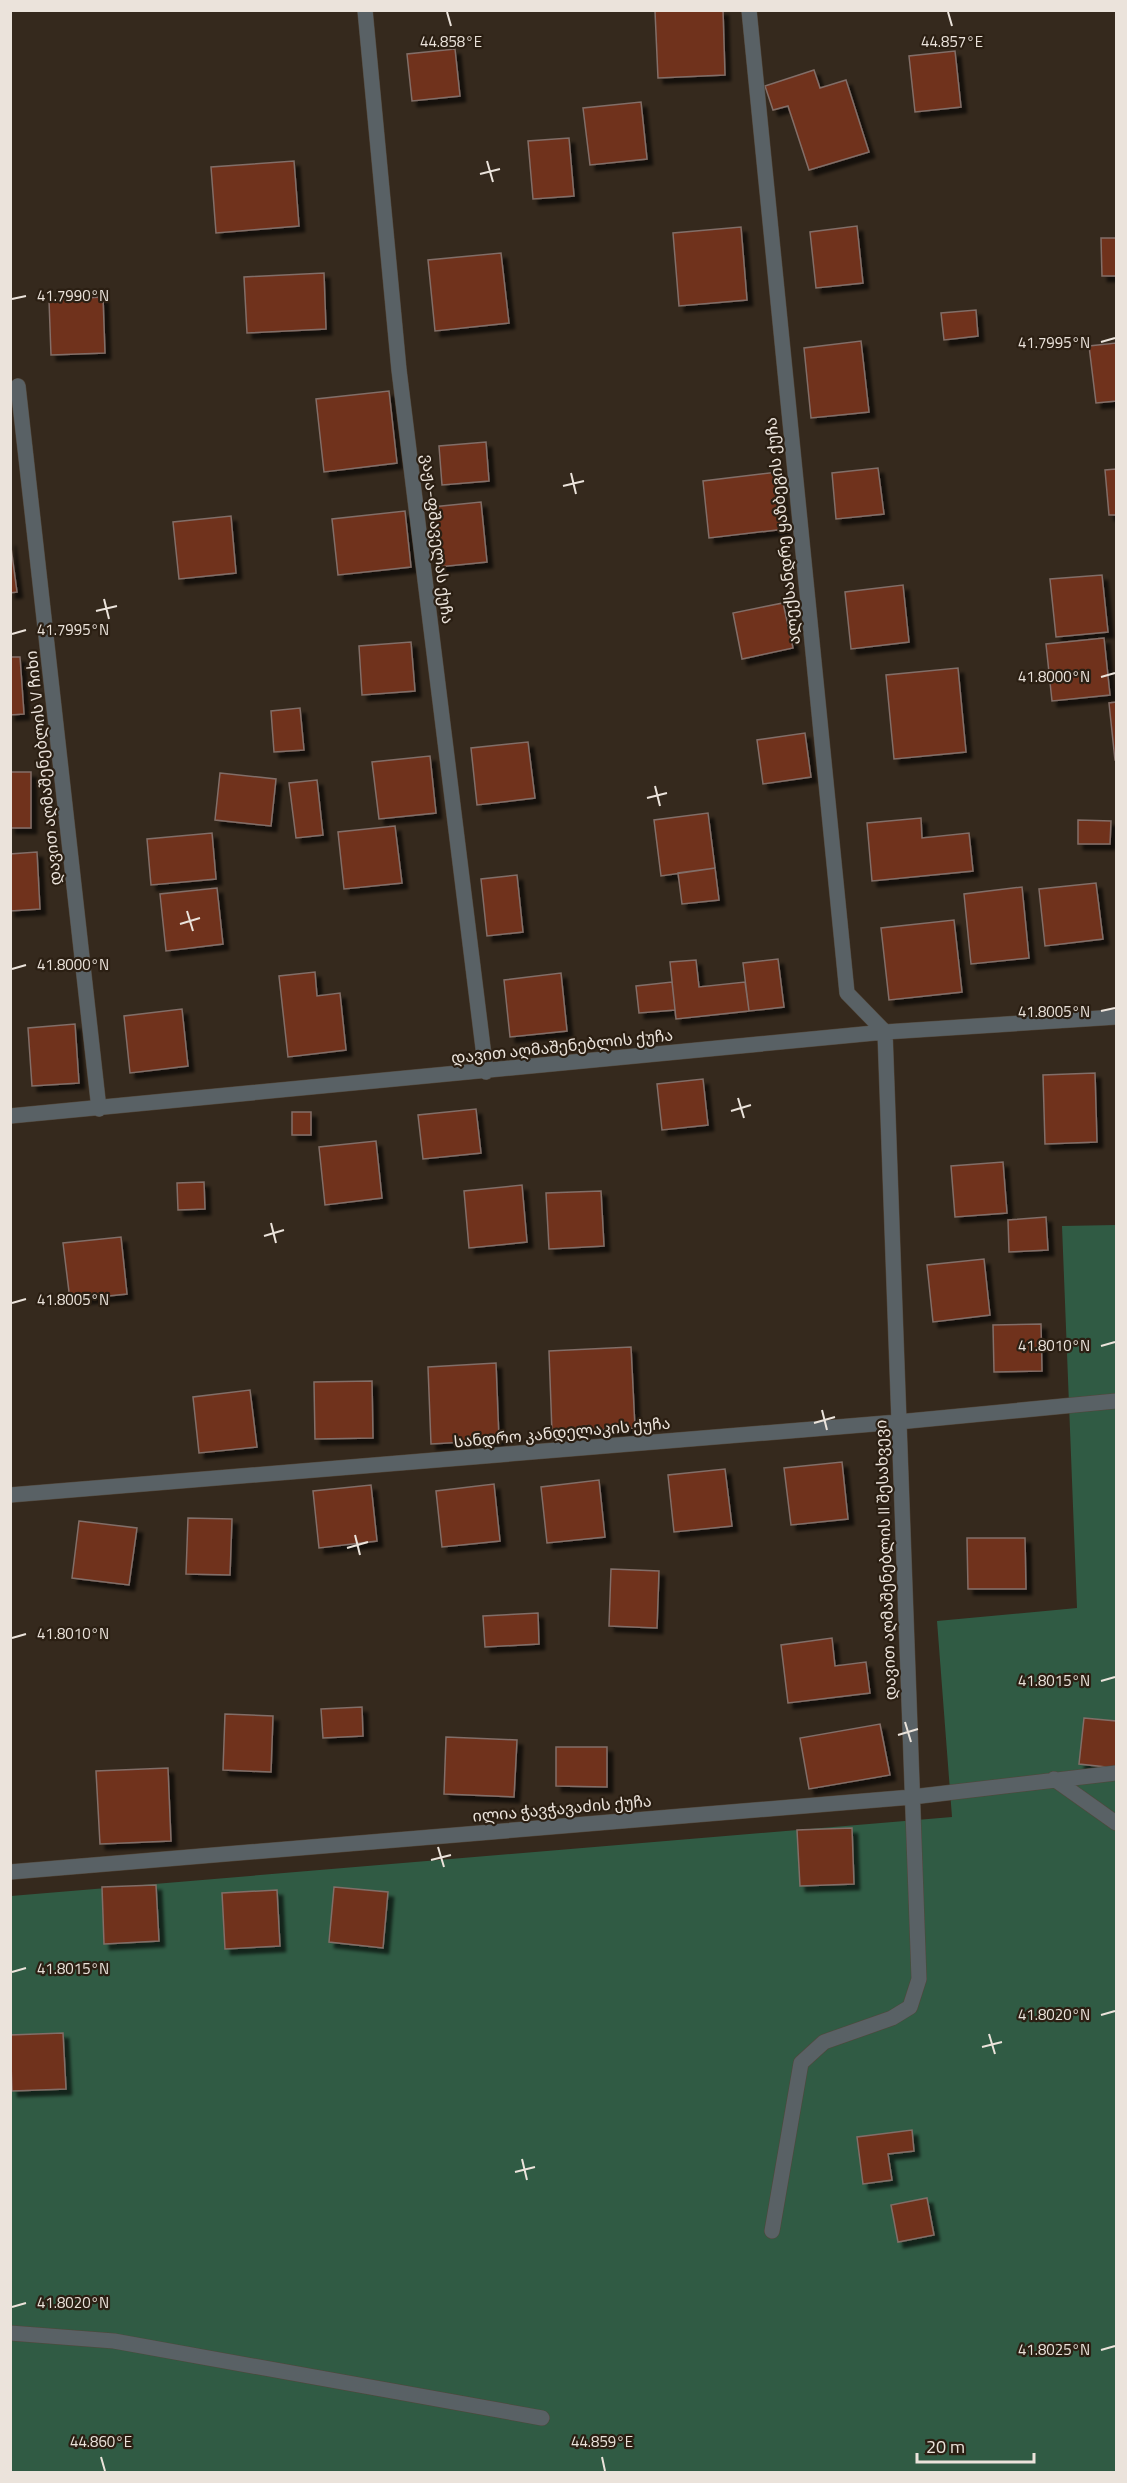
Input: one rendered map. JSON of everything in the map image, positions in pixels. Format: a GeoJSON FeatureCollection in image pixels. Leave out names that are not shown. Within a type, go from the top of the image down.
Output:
{"type":"FeatureCollection","features":[{"type":"Feature","properties":{"kind":"street","name":"ვაჟა-ფშაველას ქუჩა"},"geometry":{"type":"LineString","coordinates":[[365,10],[400,382],[486,1072]]}},
{"type":"Feature","properties":{"kind":"street","name":"ალექსანდრე ყაზბეგის ქუჩა"},"geometry":{"type":"LineString","coordinates":[[749,10],[847,993],[885,1032]]}},
{"type":"Feature","properties":{"kind":"street","name":"დავით აღმაშენებლის V ჩიხი"},"geometry":{"type":"LineString","coordinates":[[18,386],[99,1109]]}},
{"type":"Feature","properties":{"kind":"street","name":"დავით აღმაშენებლის ქუჩა"},"geometry":{"type":"LineString","coordinates":[[10,1116],[885,1032],[1116,1017]]}},
{"type":"Feature","properties":{"kind":"street","name":"დავით აღმაშენებლის II შესახვევი"},"geometry":{"type":"LineString","coordinates":[[771,2231],[801,2062],[824,2042],[892,2018],[910,2007],[919,1979],[885,1032]]}},
{"type":"Feature","properties":{"kind":"street","name":"სანდრო კანდელაკის ქუჩა"},"geometry":{"type":"LineString","coordinates":[[10,1495],[898,1422],[1116,1401]]}},
{"type":"Feature","properties":{"kind":"street","name":"ილია ჭავჭავაძის ქუჩა"},"geometry":{"type":"LineString","coordinates":[[10,1872],[912,1797],[1116,1773]]}},
{"type":"Feature","properties":{"kind":"street"},"geometry":{"type":"LineString","coordinates":[[1054,1779],[1116,1823]]}},
{"type":"Feature","properties":{"kind":"street"},"geometry":{"type":"LineString","coordinates":[[10,2333],[114,2341],[542,2418]]}},
{"type":"Feature","properties":{"kind":"green space"},"geometry":{"type":"Polygon","coordinates":[[[1116,1225],[1116,2472],[11,2472],[11,1896],[952,1817],[937,1621],[1077,1608],[1062,1226],[1116,1225]]]}},
{"type":"Feature","properties":{"kind":"building"},"geometry":{"type":"Polygon","coordinates":[[[723,10],[725,75],[658,78],[655,11],[723,10]]]}},
{"type":"Feature","properties":{"kind":"building"},"geometry":{"type":"Polygon","coordinates":[[[455,49],[460,96],[412,101],[407,54],[455,49]]]}},
{"type":"Feature","properties":{"kind":"building"},"geometry":{"type":"Polygon","coordinates":[[[955,51],[961,107],[915,112],[909,56],[955,51]]]}},
{"type":"Feature","properties":{"kind":"building"},"geometry":{"type":"Polygon","coordinates":[[[814,70],[820,88],[846,80],[869,152],[809,170],[788,106],[773,110],[765,86],[814,70]]]}},
{"type":"Feature","properties":{"kind":"building"},"geometry":{"type":"Polygon","coordinates":[[[641,102],[647,159],[590,165],[583,108],[641,102]]]}},
{"type":"Feature","properties":{"kind":"building"},"geometry":{"type":"Polygon","coordinates":[[[569,138],[574,196],[533,199],[528,141],[569,138]]]}},
{"type":"Feature","properties":{"kind":"building"},"geometry":{"type":"Polygon","coordinates":[[[294,161],[299,226],[216,233],[211,167],[294,161]]]}},
{"type":"Feature","properties":{"kind":"building"},"geometry":{"type":"Polygon","coordinates":[[[857,226],[863,283],[816,288],[810,232],[857,226]]]}},
{"type":"Feature","properties":{"kind":"building"},"geometry":{"type":"Polygon","coordinates":[[[741,227],[747,300],[679,306],[673,233],[741,227]]]}},
{"type":"Feature","properties":{"kind":"building"},"geometry":{"type":"Polygon","coordinates":[[[1101,238],[1116,238],[1116,276],[1102,276],[1101,238]]]}},
{"type":"Feature","properties":{"kind":"building"},"geometry":{"type":"Polygon","coordinates":[[[501,253],[509,323],[435,331],[428,260],[501,253]]]}},
{"type":"Feature","properties":{"kind":"building"},"geometry":{"type":"Polygon","coordinates":[[[324,273],[326,329],[247,333],[244,277],[324,273]]]}},
{"type":"Feature","properties":{"kind":"building"},"geometry":{"type":"Polygon","coordinates":[[[103,297],[105,353],[51,355],[49,300],[103,297]]]}},
{"type":"Feature","properties":{"kind":"building"},"geometry":{"type":"Polygon","coordinates":[[[976,310],[978,336],[944,340],[941,313],[976,310]]]}},
{"type":"Feature","properties":{"kind":"building"},"geometry":{"type":"Polygon","coordinates":[[[861,341],[869,412],[811,418],[804,348],[861,341]]]}},
{"type":"Feature","properties":{"kind":"building"},"geometry":{"type":"Polygon","coordinates":[[[1116,343],[1116,401],[1096,403],[1089,346],[1116,343]]]}},
{"type":"Feature","properties":{"kind":"building"},"geometry":{"type":"Polygon","coordinates":[[[389,391],[397,463],[324,472],[316,399],[389,391]]]}},
{"type":"Feature","properties":{"kind":"building"},"geometry":{"type":"Polygon","coordinates":[[[486,442],[489,481],[442,485],[439,446],[486,442]]]}},
{"type":"Feature","properties":{"kind":"building"},"geometry":{"type":"Polygon","coordinates":[[[878,468],[884,514],[836,519],[832,473],[878,468]]]}},
{"type":"Feature","properties":{"kind":"building"},"geometry":{"type":"Polygon","coordinates":[[[1116,469],[1116,515],[1109,515],[1105,470],[1116,469]]]}},
{"type":"Feature","properties":{"kind":"building"},"geometry":{"type":"Polygon","coordinates":[[[778,472],[785,529],[709,538],[703,481],[778,472]]]}},
{"type":"Feature","properties":{"kind":"building"},"geometry":{"type":"Polygon","coordinates":[[[481,502],[487,562],[438,567],[432,507],[481,502]]]}},
{"type":"Feature","properties":{"kind":"building"},"geometry":{"type":"Polygon","coordinates":[[[405,511],[411,567],[338,575],[332,519],[405,511]]]}},
{"type":"Feature","properties":{"kind":"building"},"geometry":{"type":"Polygon","coordinates":[[[231,516],[236,573],[179,579],[173,522],[231,516]]]}},
{"type":"Feature","properties":{"kind":"building"},"geometry":{"type":"Polygon","coordinates":[[[10,540],[17,592],[10,593],[10,540]]]}},
{"type":"Feature","properties":{"kind":"building"},"geometry":{"type":"Polygon","coordinates":[[[1102,575],[1108,632],[1056,637],[1050,579],[1102,575]]]}},
{"type":"Feature","properties":{"kind":"building"},"geometry":{"type":"Polygon","coordinates":[[[903,585],[909,642],[851,649],[845,592],[903,585]]]}},
{"type":"Feature","properties":{"kind":"building"},"geometry":{"type":"Polygon","coordinates":[[[783,603],[793,648],[742,659],[733,613],[783,603]]]}},
{"type":"Feature","properties":{"kind":"building"},"geometry":{"type":"Polygon","coordinates":[[[1104,638],[1110,695],[1052,701],[1046,644],[1104,638]]]}},
{"type":"Feature","properties":{"kind":"building"},"geometry":{"type":"Polygon","coordinates":[[[411,642],[415,691],[362,695],[359,646],[411,642]]]}},
{"type":"Feature","properties":{"kind":"building"},"geometry":{"type":"Polygon","coordinates":[[[10,657],[20,657],[24,714],[10,715],[10,657]]]}},
{"type":"Feature","properties":{"kind":"building"},"geometry":{"type":"Polygon","coordinates":[[[958,668],[966,752],[894,759],[886,675],[958,668]]]}},
{"type":"Feature","properties":{"kind":"building"},"geometry":{"type":"Polygon","coordinates":[[[1116,702],[1116,760],[1115,760],[1109,703],[1116,702]]]}},
{"type":"Feature","properties":{"kind":"building"},"geometry":{"type":"Polygon","coordinates":[[[300,708],[304,750],[274,752],[271,711],[300,708]]]}},
{"type":"Feature","properties":{"kind":"building"},"geometry":{"type":"Polygon","coordinates":[[[805,733],[811,777],[763,784],[757,740],[805,733]]]}},
{"type":"Feature","properties":{"kind":"building"},"geometry":{"type":"Polygon","coordinates":[[[528,742],[535,798],[477,805],[471,748],[528,742]]]}},
{"type":"Feature","properties":{"kind":"building"},"geometry":{"type":"Polygon","coordinates":[[[430,756],[436,813],[379,819],[372,762],[430,756]]]}},
{"type":"Feature","properties":{"kind":"building"},"geometry":{"type":"Polygon","coordinates":[[[10,772],[31,772],[31,828],[10,828],[10,772]]]}},
{"type":"Feature","properties":{"kind":"building"},"geometry":{"type":"Polygon","coordinates":[[[220,773],[276,779],[271,826],[215,820],[220,773]]]}},
{"type":"Feature","properties":{"kind":"building"},"geometry":{"type":"Polygon","coordinates":[[[317,780],[323,835],[296,838],[289,783],[317,780]]]}},
{"type":"Feature","properties":{"kind":"building"},"geometry":{"type":"Polygon","coordinates":[[[708,813],[715,868],[661,876],[654,820],[708,813]]]}},
{"type":"Feature","properties":{"kind":"building"},"geometry":{"type":"Polygon","coordinates":[[[921,818],[922,838],[969,833],[973,871],[872,881],[867,823],[921,818]]]}},
{"type":"Feature","properties":{"kind":"building"},"geometry":{"type":"Polygon","coordinates":[[[1078,820],[1111,821],[1110,844],[1078,844],[1078,820]]]}},
{"type":"Feature","properties":{"kind":"building"},"geometry":{"type":"Polygon","coordinates":[[[395,826],[402,883],[344,889],[338,832],[395,826]]]}},
{"type":"Feature","properties":{"kind":"building"},"geometry":{"type":"Polygon","coordinates":[[[212,833],[216,879],[151,885],[147,839],[212,833]]]}},
{"type":"Feature","properties":{"kind":"building"},"geometry":{"type":"Polygon","coordinates":[[[37,852],[40,909],[10,911],[10,854],[37,852]]]}},
{"type":"Feature","properties":{"kind":"building"},"geometry":{"type":"Polygon","coordinates":[[[715,868],[719,900],[682,904],[678,873],[715,868]]]}},
{"type":"Feature","properties":{"kind":"building"},"geometry":{"type":"Polygon","coordinates":[[[517,875],[523,932],[487,936],[481,879],[517,875]]]}},
{"type":"Feature","properties":{"kind":"building"},"geometry":{"type":"Polygon","coordinates":[[[1096,883],[1103,939],[1045,946],[1039,889],[1096,883]]]}},
{"type":"Feature","properties":{"kind":"building"},"geometry":{"type":"Polygon","coordinates":[[[1022,887],[1029,958],[971,964],[964,894],[1022,887]]]}},
{"type":"Feature","properties":{"kind":"building"},"geometry":{"type":"Polygon","coordinates":[[[217,888],[223,944],[166,951],[160,894],[217,888]]]}},
{"type":"Feature","properties":{"kind":"building"},"geometry":{"type":"Polygon","coordinates":[[[954,920],[962,992],[889,1000],[881,928],[954,920]]]}},
{"type":"Feature","properties":{"kind":"building"},"geometry":{"type":"Polygon","coordinates":[[[778,959],[784,1007],[749,1011],[743,963],[778,959]]]}},
{"type":"Feature","properties":{"kind":"building"},"geometry":{"type":"Polygon","coordinates":[[[696,960],[699,987],[745,982],[749,1011],[676,1019],[670,962],[696,960]]]}},
{"type":"Feature","properties":{"kind":"building"},"geometry":{"type":"Polygon","coordinates":[[[315,972],[317,996],[340,993],[346,1050],[288,1057],[279,976],[315,972]]]}},
{"type":"Feature","properties":{"kind":"building"},"geometry":{"type":"Polygon","coordinates":[[[561,973],[567,1031],[510,1037],[504,980],[561,973]]]}},
{"type":"Feature","properties":{"kind":"building"},"geometry":{"type":"Polygon","coordinates":[[[672,982],[675,1010],[639,1013],[636,986],[672,982]]]}},
{"type":"Feature","properties":{"kind":"building"},"geometry":{"type":"Polygon","coordinates":[[[182,1009],[188,1066],[130,1073],[124,1016],[182,1009]]]}},
{"type":"Feature","properties":{"kind":"building"},"geometry":{"type":"Polygon","coordinates":[[[75,1024],[79,1083],[32,1086],[28,1028],[75,1024]]]}},
{"type":"Feature","properties":{"kind":"building"},"geometry":{"type":"Polygon","coordinates":[[[1095,1073],[1097,1142],[1045,1144],[1043,1075],[1095,1073]]]}},
{"type":"Feature","properties":{"kind":"building"},"geometry":{"type":"Polygon","coordinates":[[[703,1079],[708,1125],[662,1130],[657,1084],[703,1079]]]}},
{"type":"Feature","properties":{"kind":"building"},"geometry":{"type":"Polygon","coordinates":[[[476,1109],[481,1153],[423,1159],[418,1115],[476,1109]]]}},
{"type":"Feature","properties":{"kind":"building"},"geometry":{"type":"Polygon","coordinates":[[[292,1112],[311,1112],[311,1135],[292,1135],[292,1112]]]}},
{"type":"Feature","properties":{"kind":"building"},"geometry":{"type":"Polygon","coordinates":[[[376,1141],[382,1198],[325,1205],[319,1147],[376,1141]]]}},
{"type":"Feature","properties":{"kind":"building"},"geometry":{"type":"Polygon","coordinates":[[[1003,1162],[1007,1213],[955,1217],[951,1166],[1003,1162]]]}},
{"type":"Feature","properties":{"kind":"building"},"geometry":{"type":"Polygon","coordinates":[[[204,1182],[205,1209],[178,1210],[177,1183],[204,1182]]]}},
{"type":"Feature","properties":{"kind":"building"},"geometry":{"type":"Polygon","coordinates":[[[522,1185],[527,1242],[469,1248],[464,1191],[522,1185]]]}},
{"type":"Feature","properties":{"kind":"building"},"geometry":{"type":"Polygon","coordinates":[[[601,1191],[604,1246],[549,1249],[546,1193],[601,1191]]]}},
{"type":"Feature","properties":{"kind":"building"},"geometry":{"type":"Polygon","coordinates":[[[1046,1217],[1048,1250],[1009,1252],[1008,1220],[1046,1217]]]}},
{"type":"Feature","properties":{"kind":"building"},"geometry":{"type":"Polygon","coordinates":[[[121,1237],[127,1294],[70,1300],[63,1243],[121,1237]]]}},
{"type":"Feature","properties":{"kind":"building"},"geometry":{"type":"Polygon","coordinates":[[[984,1259],[990,1315],[933,1322],[927,1265],[984,1259]]]}},
{"type":"Feature","properties":{"kind":"building"},"geometry":{"type":"Polygon","coordinates":[[[1041,1324],[1042,1371],[994,1372],[993,1325],[1041,1324]]]}},
{"type":"Feature","properties":{"kind":"building"},"geometry":{"type":"Polygon","coordinates":[[[631,1347],[635,1428],[552,1432],[549,1351],[631,1347]]]}},
{"type":"Feature","properties":{"kind":"building"},"geometry":{"type":"Polygon","coordinates":[[[496,1363],[499,1440],[431,1444],[428,1367],[496,1363]]]}},
{"type":"Feature","properties":{"kind":"building"},"geometry":{"type":"Polygon","coordinates":[[[372,1381],[373,1438],[315,1439],[314,1382],[372,1381]]]}},
{"type":"Feature","properties":{"kind":"building"},"geometry":{"type":"Polygon","coordinates":[[[250,1390],[257,1447],[199,1453],[193,1397],[250,1390]]]}},
{"type":"Feature","properties":{"kind":"building"},"geometry":{"type":"Polygon","coordinates":[[[842,1462],[848,1519],[791,1525],[784,1468],[842,1462]]]}},
{"type":"Feature","properties":{"kind":"building"},"geometry":{"type":"Polygon","coordinates":[[[725,1469],[732,1526],[674,1532],[668,1475],[725,1469]]]}},
{"type":"Feature","properties":{"kind":"building"},"geometry":{"type":"Polygon","coordinates":[[[599,1480],[605,1537],[547,1543],[541,1487],[599,1480]]]}},
{"type":"Feature","properties":{"kind":"building"},"geometry":{"type":"Polygon","coordinates":[[[494,1484],[500,1541],[442,1547],[436,1491],[494,1484]]]}},
{"type":"Feature","properties":{"kind":"building"},"geometry":{"type":"Polygon","coordinates":[[[371,1485],[377,1541],[319,1548],[313,1491],[371,1485]]]}},
{"type":"Feature","properties":{"kind":"building"},"geometry":{"type":"Polygon","coordinates":[[[188,1518],[232,1519],[230,1575],[186,1574],[188,1518]]]}},
{"type":"Feature","properties":{"kind":"building"},"geometry":{"type":"Polygon","coordinates":[[[79,1521],[137,1528],[129,1585],[72,1578],[79,1521]]]}},
{"type":"Feature","properties":{"kind":"building"},"geometry":{"type":"Polygon","coordinates":[[[967,1538],[1025,1538],[1026,1589],[968,1589],[967,1538]]]}},
{"type":"Feature","properties":{"kind":"building"},"geometry":{"type":"Polygon","coordinates":[[[611,1569],[659,1571],[657,1628],[609,1626],[611,1569]]]}},
{"type":"Feature","properties":{"kind":"building"},"geometry":{"type":"Polygon","coordinates":[[[538,1613],[539,1644],[485,1647],[483,1616],[538,1613]]]}},
{"type":"Feature","properties":{"kind":"building"},"geometry":{"type":"Polygon","coordinates":[[[832,1638],[835,1666],[866,1662],[870,1693],[788,1703],[781,1645],[832,1638]]]}},
{"type":"Feature","properties":{"kind":"building"},"geometry":{"type":"Polygon","coordinates":[[[362,1707],[363,1736],[323,1738],[321,1709],[362,1707]]]}},
{"type":"Feature","properties":{"kind":"building"},"geometry":{"type":"Polygon","coordinates":[[[225,1714],[273,1716],[271,1772],[223,1770],[225,1714]]]}},
{"type":"Feature","properties":{"kind":"building"},"geometry":{"type":"Polygon","coordinates":[[[1084,1718],[1116,1721],[1116,1768],[1079,1764],[1084,1718]]]}},
{"type":"Feature","properties":{"kind":"building"},"geometry":{"type":"Polygon","coordinates":[[[880,1724],[890,1775],[809,1789],[800,1738],[880,1724]]]}},
{"type":"Feature","properties":{"kind":"building"},"geometry":{"type":"Polygon","coordinates":[[[446,1737],[517,1740],[514,1797],[444,1794],[446,1737]]]}},
{"type":"Feature","properties":{"kind":"building"},"geometry":{"type":"Polygon","coordinates":[[[556,1747],[607,1747],[607,1787],[556,1786],[556,1747]]]}},
{"type":"Feature","properties":{"kind":"building"},"geometry":{"type":"Polygon","coordinates":[[[168,1768],[171,1841],[100,1844],[96,1771],[168,1768]]]}},
{"type":"Feature","properties":{"kind":"building"},"geometry":{"type":"Polygon","coordinates":[[[852,1828],[854,1884],[800,1886],[797,1830],[852,1828]]]}},
{"type":"Feature","properties":{"kind":"building"},"geometry":{"type":"Polygon","coordinates":[[[156,1885],[159,1941],[104,1944],[102,1887],[156,1885]]]}},
{"type":"Feature","properties":{"kind":"building"},"geometry":{"type":"Polygon","coordinates":[[[334,1887],[388,1892],[383,1948],[329,1942],[334,1887]]]}},
{"type":"Feature","properties":{"kind":"building"},"geometry":{"type":"Polygon","coordinates":[[[277,1890],[280,1946],[225,1949],[222,1893],[277,1890]]]}},
{"type":"Feature","properties":{"kind":"building"},"geometry":{"type":"Polygon","coordinates":[[[63,2033],[66,2089],[12,2091],[10,2035],[63,2033]]]}},
{"type":"Feature","properties":{"kind":"building"},"geometry":{"type":"Polygon","coordinates":[[[912,2130],[914,2151],[888,2154],[892,2180],[863,2184],[857,2137],[912,2130]]]}},
{"type":"Feature","properties":{"kind":"building"},"geometry":{"type":"Polygon","coordinates":[[[927,2198],[934,2235],[898,2242],[891,2205],[927,2198]]]}}]}
